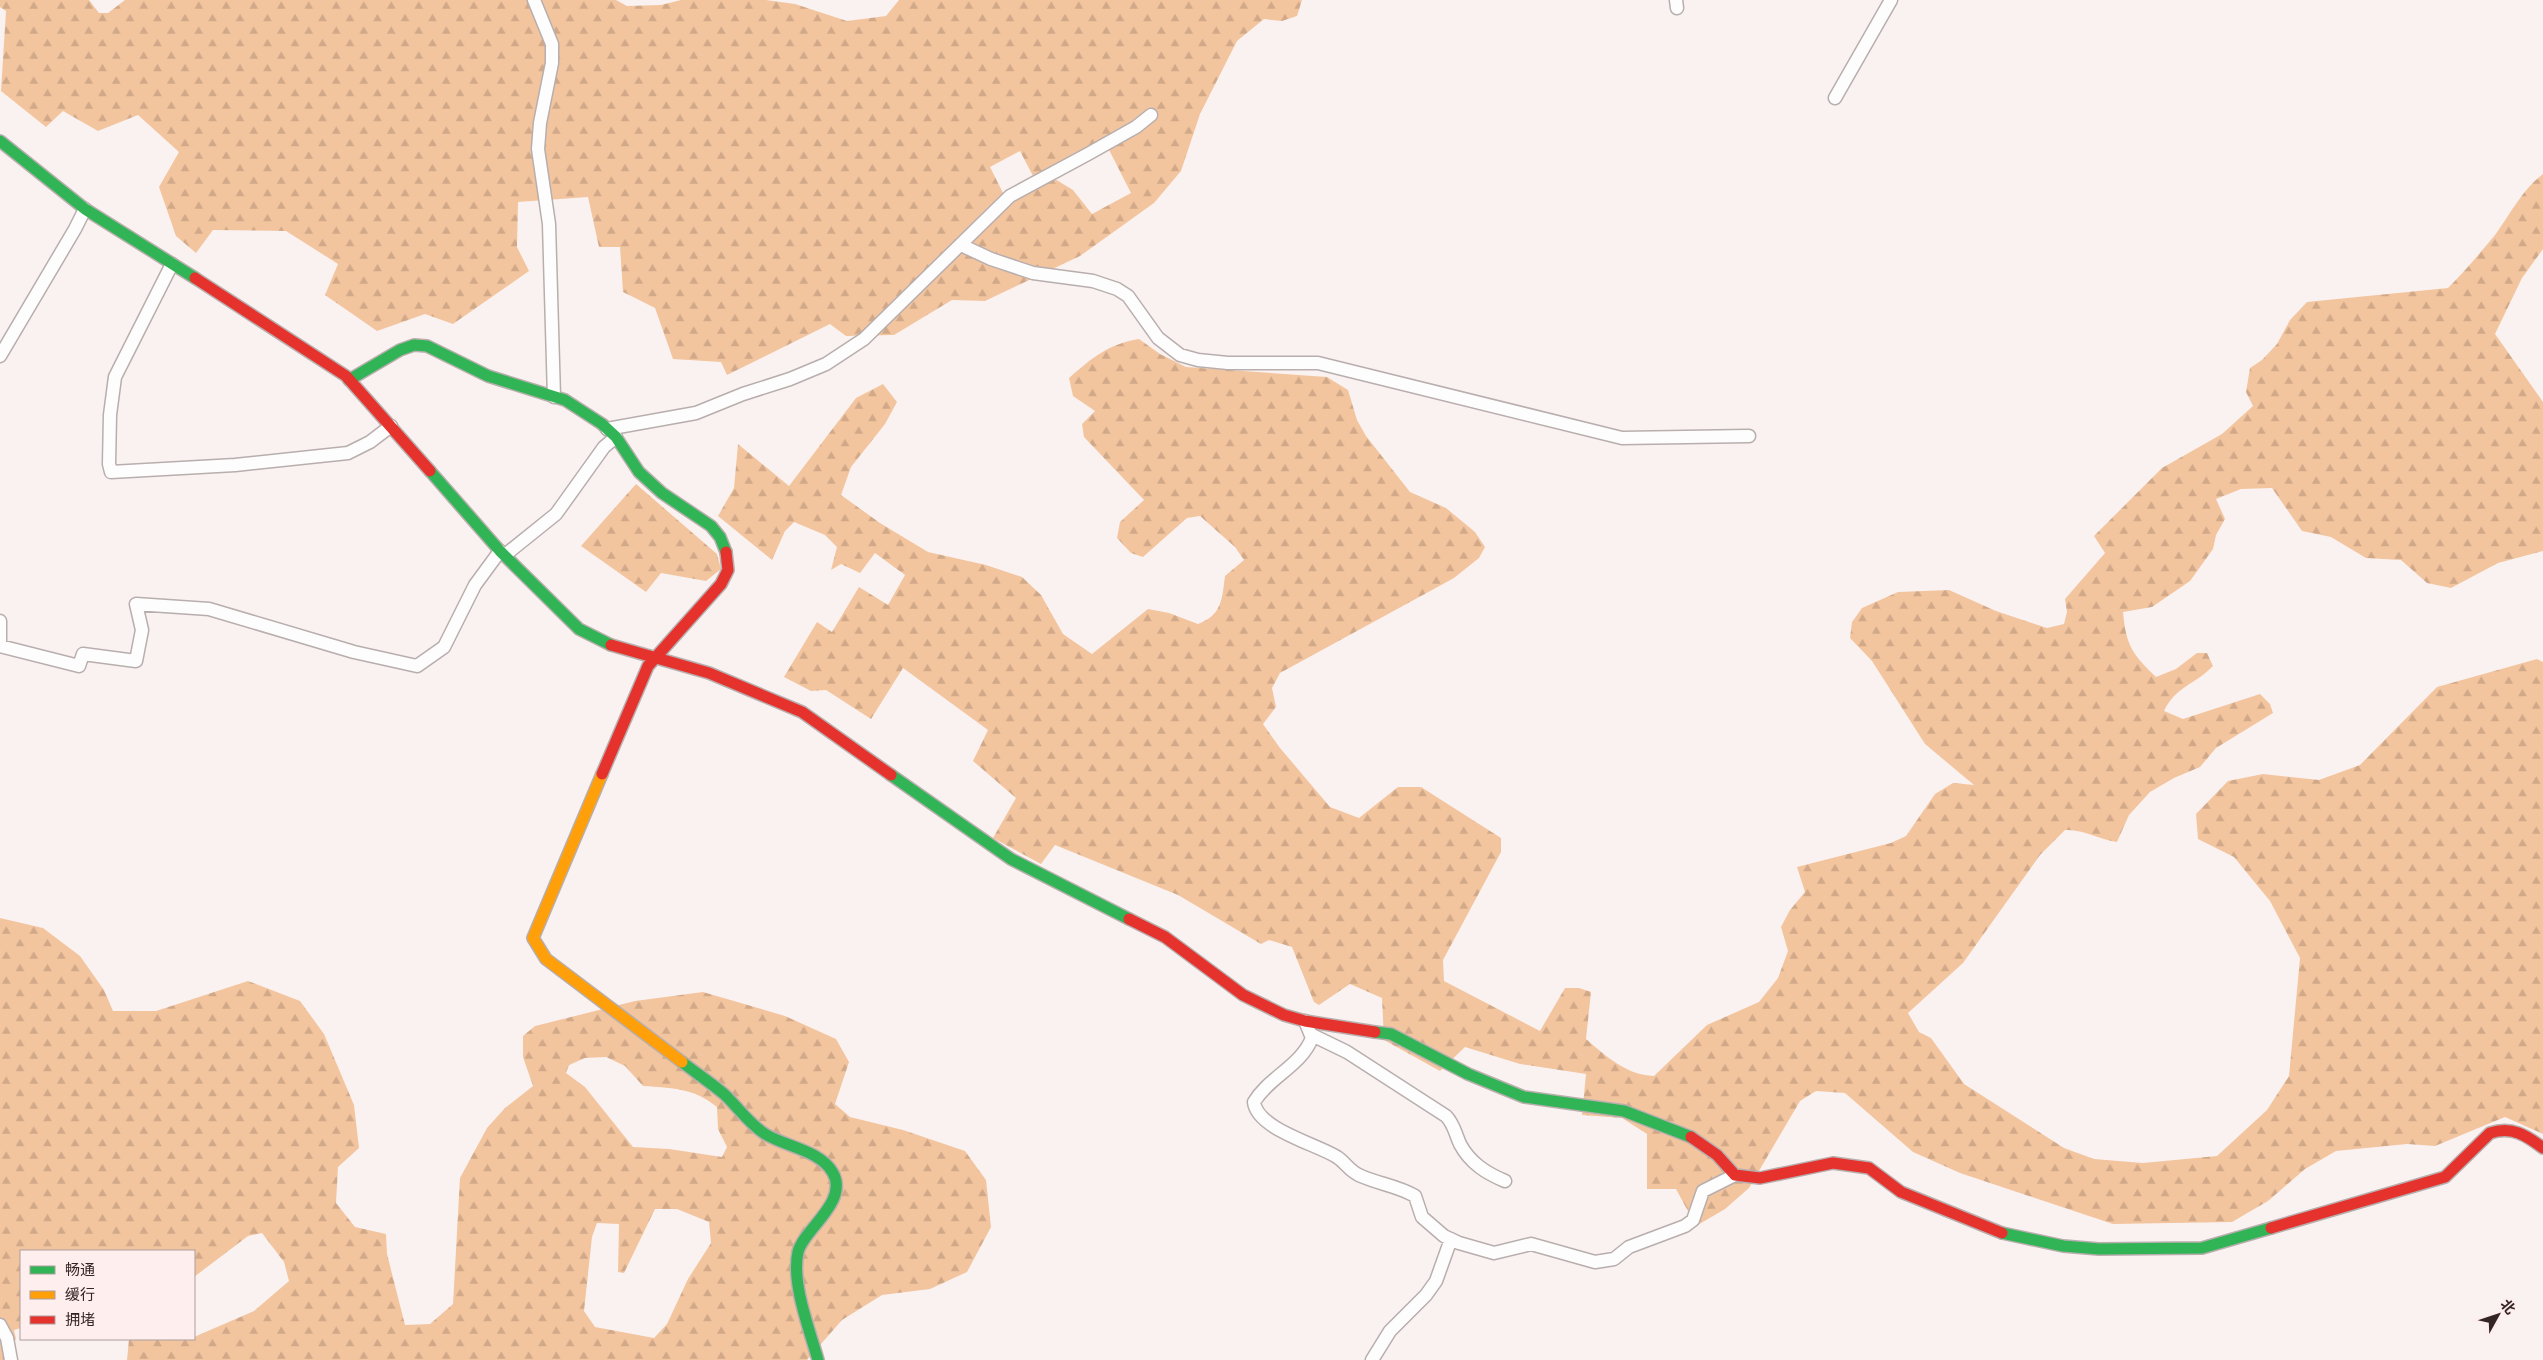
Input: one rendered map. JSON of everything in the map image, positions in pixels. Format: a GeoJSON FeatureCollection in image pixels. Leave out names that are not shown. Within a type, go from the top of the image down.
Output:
{"type":"FeatureCollection","features":[{"type":"Feature","properties":{"kind":"street"},"geometry":{"type":"LineString","coordinates":[[534,0],[552,44],[552,63],[540,123],[538,149],[549,224],[554,397]]}},
{"type":"Feature","properties":{"kind":"street"},"geometry":{"type":"LineString","coordinates":[[1835,98],[1891,0]]}},
{"type":"Feature","properties":{"kind":"street"},"geometry":{"type":"LineString","coordinates":[[611,433],[696,413],[743,394],[790,380],[826,364],[864,339],[1010,196],[1104,145],[1151,115]]}},
{"type":"Feature","properties":{"kind":"street"},"geometry":{"type":"LineString","coordinates":[[0,141],[84,209],[285,335],[349,380],[502,553],[580,629],[608,644],[709,673],[802,712],[1011,859],[1165,937],[1243,995],[1284,1015],[1305,1021],[1391,1034],[1468,1074],[1524,1097],[1624,1111],[1687,1134],[1717,1155],[1735,1175]]}},
{"type":"Feature","properties":{"kind":"street"},"geometry":{"type":"LineString","coordinates":[[0,356],[75,229],[84,209]]}},
{"type":"Feature","properties":{"kind":"street"},"geometry":{"type":"LineString","coordinates":[[961,245],[991,260],[1034,272],[1093,281],[1117,289],[1128,296],[1158,338],[1180,355],[1198,360],[1228,363],[1318,363],[1622,438],[1749,436]]}},
{"type":"Feature","properties":{"kind":"street"},"geometry":{"type":"LineString","coordinates":[[172,264],[114,378],[110,415],[109,464],[111,472],[235,465],[348,453],[370,442],[391,426]]}},
{"type":"Feature","properties":{"kind":"street"},"geometry":{"type":"LineString","coordinates":[[349,380],[400,350],[414,345],[427,346],[488,376],[564,400],[611,433],[639,472],[662,493],[711,526],[720,537],[726,553],[728,570],[721,584],[648,666],[534,938],[546,959],[725,1095],[740,1114],[766,1135],[806,1151],[825,1164],[833,1173],[835,1181],[833,1199],[798,1251],[797,1258],[800,1287],[818,1360]]}},
{"type":"Feature","properties":{"kind":"street"},"geometry":{"type":"LineString","coordinates":[[0,621],[0,646],[78,666],[83,654],[136,661],[142,630],[136,604],[209,609],[354,652],[417,666],[444,647],[475,585],[502,553],[556,514],[604,447],[611,433]]}},
{"type":"Feature","properties":{"kind":"street"},"geometry":{"type":"LineString","coordinates":[[1305,1021],[1312,1035],[1347,1052],[1446,1116],[1452,1122],[1461,1145],[1471,1159],[1484,1171],[1505,1181]]}},
{"type":"Feature","properties":{"kind":"street"},"geometry":{"type":"LineString","coordinates":[[1312,1035],[1308,1048],[1290,1068],[1260,1092],[1254,1102],[1258,1115],[1272,1125],[1338,1158],[1349,1170],[1361,1176],[1402,1189],[1415,1196],[1422,1217],[1451,1239],[1478,1250],[1494,1253],[1531,1244],[1595,1262],[1605,1262],[1629,1247],[1685,1226],[1693,1220],[1703,1191],[1735,1175],[1760,1178],[1833,1163],[1869,1168],[1901,1192],[2007,1235],[2072,1247],[2202,1248],[2445,1178],[2490,1133],[2499,1130],[2514,1130],[2527,1136],[2543,1148]]}},
{"type":"Feature","properties":{"kind":"street"},"geometry":{"type":"LineString","coordinates":[[1372,1360],[1390,1331],[1426,1295],[1436,1281],[1451,1239]]}},
{"type":"Feature","properties":{"kind":"street"},"geometry":{"type":"LineString","coordinates":[[0,1325],[6,1338],[11,1360]]}},
{"type":"Feature","properties":{"kind":"green space"},"geometry":{"type":"Polygon","coordinates":[[[0,0],[89,0],[99,13],[108,13],[125,0],[616,0],[627,6],[661,5],[681,0],[766,0],[795,4],[847,21],[886,16],[899,0],[1302,0],[1297,16],[1282,21],[1264,19],[1237,41],[1200,114],[1181,171],[1154,203],[1080,256],[985,301],[952,300],[894,335],[846,336],[830,324],[727,375],[721,362],[673,359],[655,308],[623,292],[620,247],[599,247],[588,197],[518,202],[517,247],[529,271],[453,324],[425,314],[377,331],[325,295],[338,264],[286,231],[213,230],[196,253],[176,236],[159,187],[179,152],[138,115],[98,131],[63,111],[46,127],[1,91],[6,11],[0,7],[0,0]],[[1104,140],[1033,176],[1020,151],[990,167],[1008,203],[1055,179],[1073,190],[1092,214],[1131,193],[1104,140]]]}},
{"type":"Feature","properties":{"kind":"green space"},"geometry":{"type":"Polygon","coordinates":[[[2543,174],[2543,249],[2522,278],[2495,334],[2543,402],[2543,551],[2498,563],[2451,588],[2427,583],[2401,560],[2366,558],[2331,537],[2302,531],[2272,488],[2241,489],[2216,499],[2225,519],[2216,535],[2213,549],[2190,581],[2152,607],[2123,612],[2128,641],[2141,662],[2156,677],[2176,669],[2197,653],[2207,653],[2213,666],[2174,696],[2164,711],[2183,719],[2260,694],[2270,704],[2273,713],[2216,748],[2200,767],[2174,778],[2150,792],[2129,815],[2117,842],[2078,831],[2065,830],[2040,855],[1963,963],[1908,1013],[1919,1032],[1931,1038],[1964,1084],[2064,1148],[2094,1159],[2143,1163],[2217,1156],[2267,1110],[2289,1076],[2300,958],[2270,901],[2234,857],[2198,839],[2196,814],[2228,781],[2263,774],[2319,780],[2360,765],[2437,687],[2537,659],[2543,662],[2543,1134],[2505,1117],[2435,1146],[2407,1144],[2336,1151],[2305,1169],[2268,1201],[2232,1222],[2113,1224],[1960,1173],[1913,1152],[1845,1093],[1816,1091],[1800,1101],[1749,1188],[1725,1209],[1696,1226],[1676,1189],[1647,1189],[1647,1134],[1622,1118],[1582,1115],[1586,1074],[1520,1064],[1465,1047],[1440,1071],[1384,1040],[1382,998],[1350,984],[1319,1005],[1314,1002],[1292,947],[1269,940],[1261,944],[1178,895],[1055,845],[1041,864],[993,838],[1016,798],[973,761],[988,730],[903,668],[871,719],[826,690],[811,691],[784,677],[817,622],[832,632],[859,587],[888,605],[905,575],[875,553],[860,573],[841,564],[831,570],[837,547],[825,535],[794,522],[785,531],[772,560],[718,516],[734,488],[738,444],[789,486],[856,398],[883,384],[897,402],[885,424],[851,467],[841,495],[880,523],[928,552],[986,565],[1022,577],[1041,595],[1063,634],[1092,654],[1148,609],[1169,613],[1198,624],[1206,620],[1212,616],[1219,605],[1225,576],[1244,560],[1235,547],[1200,516],[1187,518],[1143,557],[1131,553],[1117,538],[1120,522],[1144,500],[1084,437],[1082,424],[1095,411],[1073,396],[1069,378],[1085,364],[1109,348],[1139,339],[1160,354],[1186,367],[1327,377],[1348,390],[1357,420],[1366,436],[1410,492],[1446,508],[1475,532],[1485,547],[1479,558],[1454,578],[1280,673],[1272,688],[1276,707],[1263,724],[1280,748],[1330,807],[1359,818],[1398,787],[1421,787],[1501,838],[1501,852],[1443,960],[1444,981],[1540,1031],[1565,988],[1579,988],[1591,992],[1586,1039],[1617,1064],[1634,1072],[1654,1076],[1707,1025],[1759,1002],[1778,978],[1788,951],[1781,927],[1790,910],[1805,892],[1797,867],[1891,843],[1906,836],[1935,794],[1953,783],[1974,785],[1925,744],[1872,661],[1850,638],[1852,622],[1862,608],[1898,592],[1949,590],[1996,611],[2047,628],[2064,624],[2067,612],[2065,599],[2105,553],[2094,536],[2162,468],[2222,434],[2253,406],[2246,392],[2250,368],[2262,360],[2277,344],[2290,320],[2307,302],[2448,288],[2495,235],[2529,187],[2543,174]]]}},
{"type":"Feature","properties":{"kind":"green space"},"geometry":{"type":"Polygon","coordinates":[[[636,484],[717,554],[721,569],[706,581],[661,573],[646,592],[581,546],[636,484]]]}},
{"type":"Feature","properties":{"kind":"green space"},"geometry":{"type":"Polygon","coordinates":[[[0,918],[43,928],[80,956],[104,990],[113,1011],[156,1011],[248,981],[300,1001],[324,1034],[354,1105],[359,1148],[338,1167],[336,1203],[355,1227],[386,1234],[387,1254],[405,1325],[430,1324],[453,1304],[460,1178],[487,1128],[505,1108],[533,1086],[523,1057],[523,1036],[535,1026],[635,1001],[703,992],[785,1016],[836,1039],[849,1062],[835,1104],[850,1117],[903,1130],[965,1151],[986,1180],[991,1227],[967,1272],[930,1289],[882,1295],[842,1320],[807,1360],[127,1360],[129,1340],[195,1340],[195,1337],[254,1311],[289,1281],[284,1262],[262,1233],[248,1236],[195,1276],[195,1250],[20,1250],[20,1328],[14,1330],[16,1339],[4,1360],[0,1360],[0,918]],[[606,1057],[585,1058],[569,1065],[566,1073],[585,1087],[633,1147],[669,1149],[722,1157],[727,1147],[718,1129],[717,1107],[700,1096],[682,1090],[643,1086],[625,1066],[606,1057]],[[655,1209],[624,1273],[618,1272],[619,1224],[597,1223],[592,1237],[584,1311],[595,1327],[654,1338],[667,1324],[688,1279],[711,1243],[709,1222],[677,1209],[655,1209]]]}},
{"type":"Feature","properties":{"kind":"traffic: fast"},"geometry":{"type":"LineString","coordinates":[[0,141],[85,209],[195,278]]}},
{"type":"Feature","properties":{"kind":"traffic: fast"},"geometry":{"type":"LineString","coordinates":[[349,380],[400,350],[414,345],[427,346],[488,376],[565,400],[602,424],[616,437],[639,472],[662,493],[711,526],[720,537],[726,552]]}},
{"type":"Feature","properties":{"kind":"traffic: fast"},"geometry":{"type":"LineString","coordinates":[[430,471],[500,551],[579,629],[611,645]]}},
{"type":"Feature","properties":{"kind":"traffic: fast"},"geometry":{"type":"LineString","coordinates":[[891,775],[1011,859],[1129,919]]}},
{"type":"Feature","properties":{"kind":"traffic: fast"},"geometry":{"type":"LineString","coordinates":[[1375,1032],[1391,1034],[1468,1074],[1524,1097],[1624,1111],[1691,1137]]}},
{"type":"Feature","properties":{"kind":"traffic: fast"},"geometry":{"type":"LineString","coordinates":[[682,1062],[724,1094],[759,1130],[820,1159],[833,1173],[836,1184],[835,1194],[830,1205],[802,1243],[798,1252],[797,1264],[797,1278],[802,1307],[818,1360]]}},
{"type":"Feature","properties":{"kind":"traffic: fast"},"geometry":{"type":"LineString","coordinates":[[2002,1233],[2063,1246],[2099,1249],[2202,1248],[2271,1228]]}},
{"type":"Feature","properties":{"kind":"traffic: slow"},"geometry":{"type":"LineString","coordinates":[[602,774],[533,938],[546,959],[682,1062]]}},
{"type":"Feature","properties":{"kind":"traffic: jam"},"geometry":{"type":"LineString","coordinates":[[195,278],[346,376],[430,471]]}},
{"type":"Feature","properties":{"kind":"traffic: jam"},"geometry":{"type":"LineString","coordinates":[[602,774],[648,666],[721,584],[728,570],[726,552]]}},
{"type":"Feature","properties":{"kind":"traffic: jam"},"geometry":{"type":"LineString","coordinates":[[611,645],[709,673],[802,712],[891,775]]}},
{"type":"Feature","properties":{"kind":"traffic: jam"},"geometry":{"type":"LineString","coordinates":[[1129,919],[1165,937],[1243,995],[1284,1015],[1305,1021],[1375,1032]]}},
{"type":"Feature","properties":{"kind":"traffic: jam"},"geometry":{"type":"LineString","coordinates":[[2271,1228],[2445,1177],[2490,1133],[2512,1131],[2531,1139],[2543,1148]]}},
{"type":"Feature","properties":{"kind":"traffic: jam"},"geometry":{"type":"LineString","coordinates":[[1691,1137],[1717,1155],[1735,1175],[1760,1178],[1833,1163],[1869,1168],[1901,1192],[2002,1233]]}}]}
